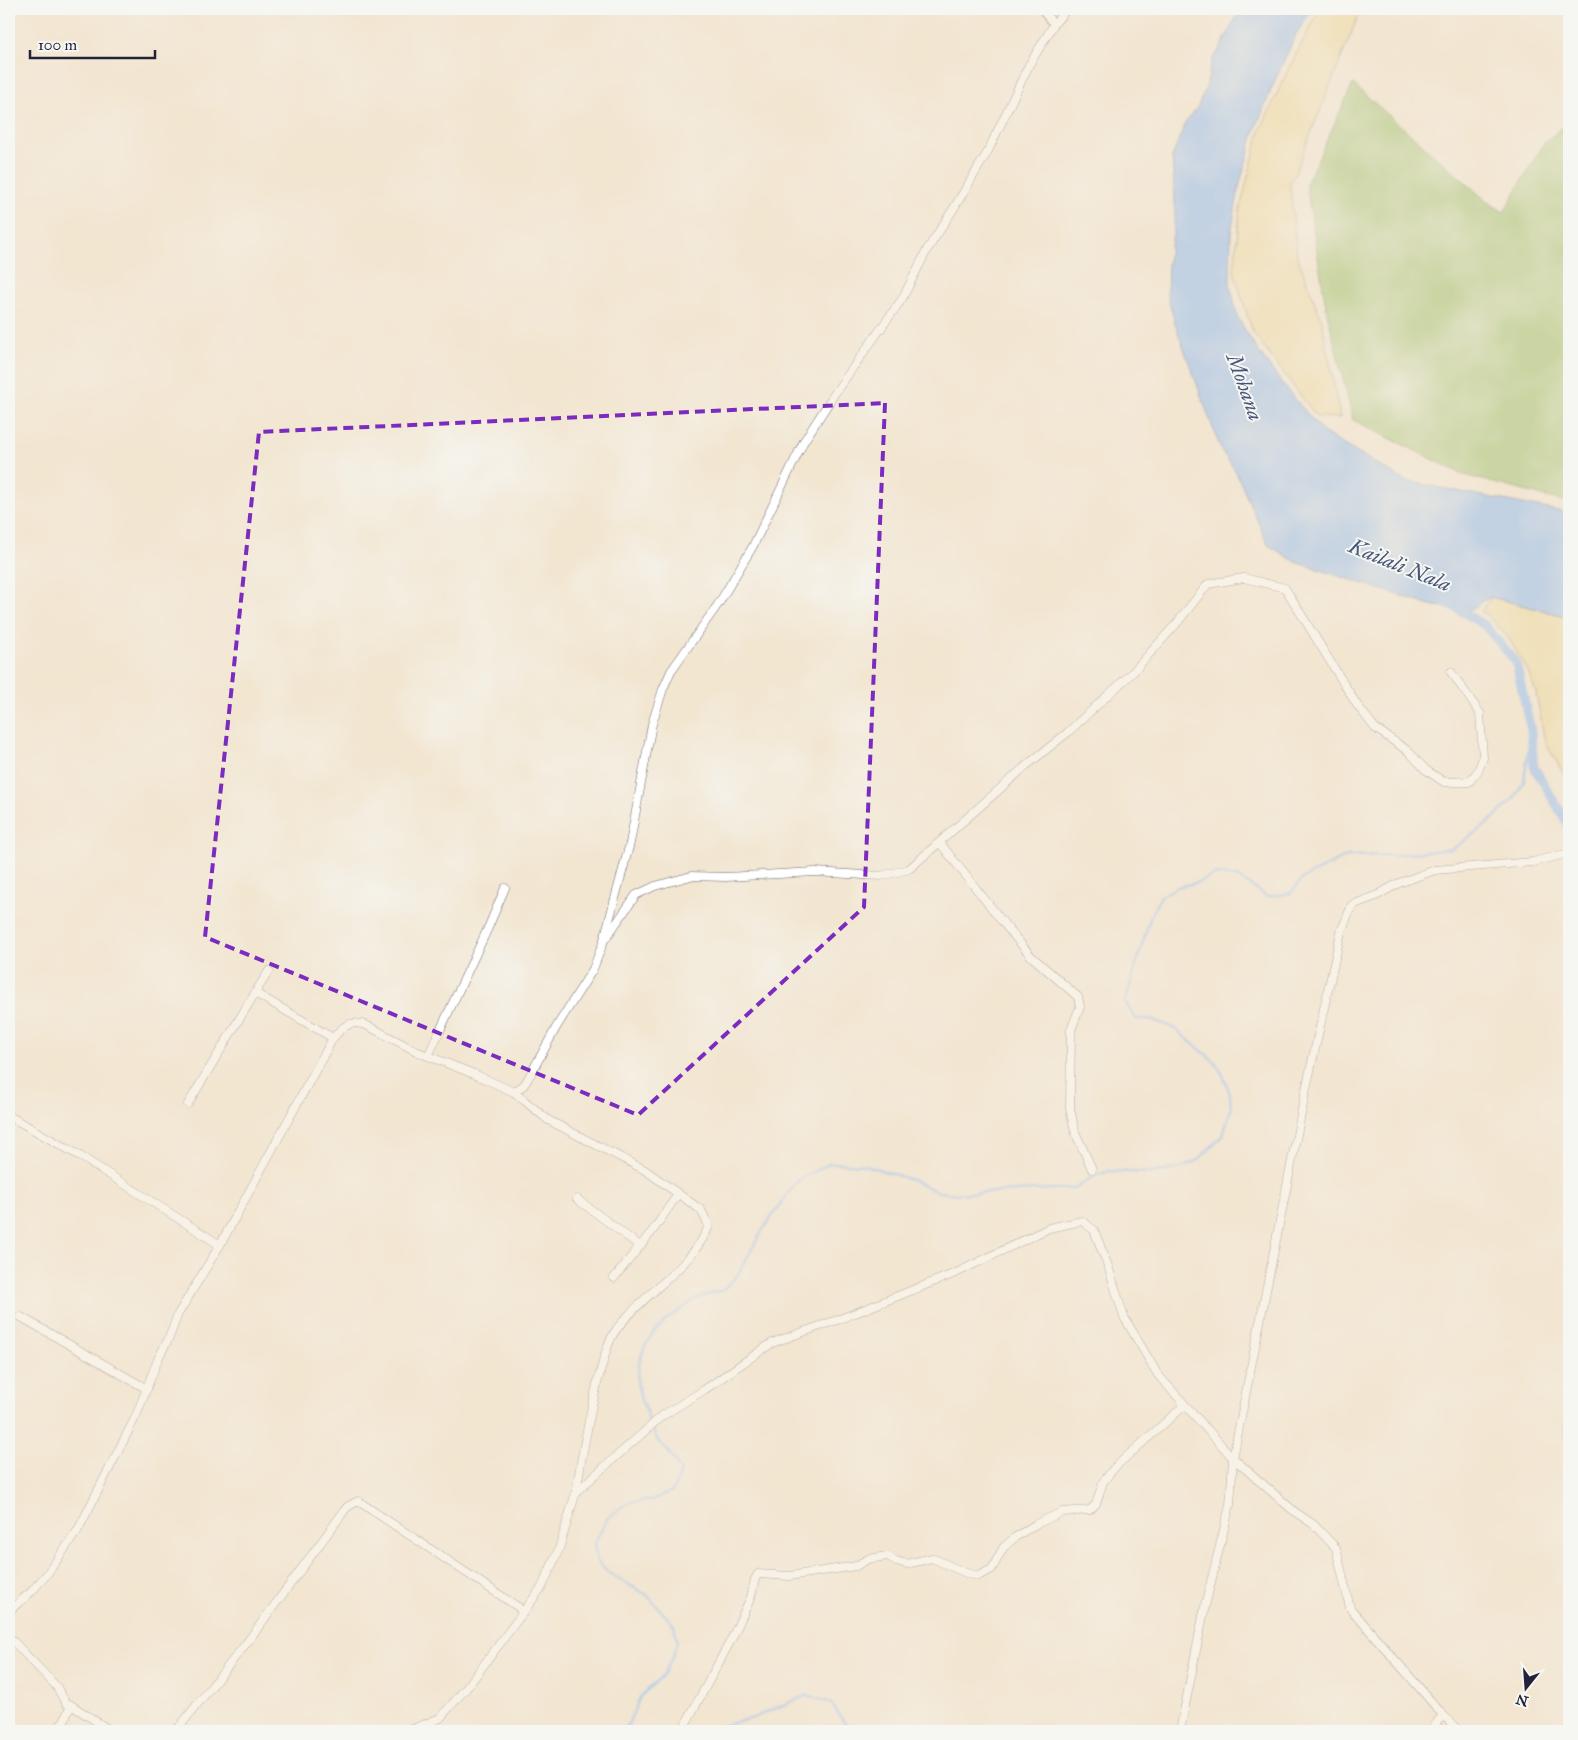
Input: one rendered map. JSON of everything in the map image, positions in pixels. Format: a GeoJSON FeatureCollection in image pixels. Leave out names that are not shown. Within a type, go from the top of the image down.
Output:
{"type":"FeatureCollection","features":[{"type":"Feature","properties":{"kind":"street"},"geometry":{"type":"LineString","coordinates":[[1041,9],[1054,24]]}},
{"type":"Feature","properties":{"kind":"street"},"geometry":{"type":"LineString","coordinates":[[514,1092],[524,1084],[557,1026],[593,969],[603,943],[630,843],[652,724],[663,689],[672,671],[719,603],[752,546],[804,441],[837,390],[902,299],[926,250],[987,153],[1028,65],[1054,24],[1068,9]]}},
{"type":"Feature","properties":{"kind":"street"},"geometry":{"type":"LineString","coordinates":[[603,943],[636,895],[655,886],[690,876],[726,877],[815,872],[881,876],[909,869],[1027,765],[1067,733],[1133,672],[1208,584],[1244,578],[1285,588],[1358,705],[1375,728],[1408,751],[1426,770],[1444,782],[1470,782],[1478,771],[1482,758],[1480,713],[1451,672]]}},
{"type":"Feature","properties":{"kind":"street"},"geometry":{"type":"LineString","coordinates":[[940,843],[1031,956],[1078,997],[1080,1007],[1071,1030],[1070,1108],[1075,1132],[1092,1169]]}},
{"type":"Feature","properties":{"kind":"street"},"geometry":{"type":"LineString","coordinates":[[1180,1731],[1230,1504],[1233,1458],[1306,1089],[1341,932],[1352,905],[1376,896],[1399,883],[1435,870],[1533,862],[1569,853]]}},
{"type":"Feature","properties":{"kind":"street"},"geometry":{"type":"LineString","coordinates":[[428,1056],[505,888]]}},
{"type":"Feature","properties":{"kind":"street"},"geometry":{"type":"LineString","coordinates":[[188,1104],[269,971]]}},
{"type":"Feature","properties":{"kind":"street"},"geometry":{"type":"LineString","coordinates":[[255,993],[333,1038]]}},
{"type":"Feature","properties":{"kind":"street"},"geometry":{"type":"LineString","coordinates":[[9,1611],[32,1591],[47,1574],[78,1530],[136,1416],[178,1314],[220,1245],[333,1038],[350,1023],[358,1022],[428,1056],[514,1092],[548,1120],[645,1170],[700,1210],[709,1226],[705,1238],[694,1253],[638,1304],[615,1332],[605,1355],[587,1426],[576,1492],[559,1549],[542,1587],[468,1686],[440,1718],[408,1731]]}},
{"type":"Feature","properties":{"kind":"street"},"geometry":{"type":"LineString","coordinates":[[9,1116],[80,1156],[220,1245]]}},
{"type":"Feature","properties":{"kind":"street"},"geometry":{"type":"LineString","coordinates":[[614,1278],[678,1194]]}},
{"type":"Feature","properties":{"kind":"street"},"geometry":{"type":"LineString","coordinates":[[577,1199],[640,1246]]}},
{"type":"Feature","properties":{"kind":"street"},"geometry":{"type":"LineString","coordinates":[[576,1492],[656,1421],[772,1343],[840,1319],[958,1272],[1049,1228],[1082,1221],[1094,1230],[1124,1317],[1158,1375],[1233,1458],[1295,1512],[1313,1524],[1336,1548],[1350,1608],[1443,1715],[1460,1731]]}},
{"type":"Feature","properties":{"kind":"street"},"geometry":{"type":"LineString","coordinates":[[21,1317],[147,1388]]}},
{"type":"Feature","properties":{"kind":"street"},"geometry":{"type":"LineString","coordinates":[[685,1725],[731,1640],[751,1597],[758,1574],[789,1576],[856,1566],[868,1559],[888,1556],[896,1561],[907,1564],[932,1558],[966,1573],[978,1576],[992,1569],[1003,1548],[1014,1538],[1036,1524],[1062,1512],[1090,1510],[1096,1504],[1103,1482],[1115,1467],[1185,1405]]}},
{"type":"Feature","properties":{"kind":"street"},"geometry":{"type":"LineString","coordinates":[[176,1731],[248,1641],[347,1507],[358,1501],[518,1607],[523,1613]]}},
{"type":"Feature","properties":{"kind":"street"},"geometry":{"type":"LineString","coordinates":[[9,1637],[56,1686],[66,1703],[111,1731]]}},
{"type":"Feature","properties":{"kind":"street"},"geometry":{"type":"LineString","coordinates":[[55,1731],[64,1721],[71,1705]]}},
{"type":"Feature","properties":{"kind":"street"},"geometry":{"type":"LineString","coordinates":[[1430,1731],[1443,1715]]}},
{"type":"Feature","properties":{"kind":"highlighted area"},"geometry":{"type":"Polygon","coordinates":[[[885,403],[864,907],[638,1115],[205,937],[259,432],[885,403]]]}},
{"type":"Feature","properties":{"kind":"green space"},"geometry":{"type":"Polygon","coordinates":[[[1353,84],[1488,202],[1504,212],[1544,143],[1569,121],[1569,503],[1464,475],[1353,420],[1327,313],[1306,184],[1353,84]]]}},
{"type":"Feature","properties":{"kind":"sand"},"geometry":{"type":"Polygon","coordinates":[[[1320,9],[1361,9],[1290,185],[1297,256],[1322,321],[1340,418],[1317,417],[1253,333],[1234,272],[1240,208],[1260,131],[1289,68],[1320,9]]]}},
{"type":"Feature","properties":{"kind":"sand"},"geometry":{"type":"Polygon","coordinates":[[[1490,597],[1569,617],[1569,783],[1545,742],[1536,692],[1528,671],[1508,637],[1485,613],[1480,612],[1488,603],[1490,597]]]}},
{"type":"Feature","properties":{"kind":"water","name":"Mohana"},"geometry":{"type":"Polygon","coordinates":[[[1240,9],[1313,9],[1296,34],[1273,85],[1254,133],[1240,183],[1231,233],[1230,284],[1238,318],[1258,351],[1284,386],[1323,432],[1342,444],[1406,481],[1569,513],[1569,617],[1490,597],[1468,611],[1429,605],[1296,562],[1268,545],[1235,470],[1221,450],[1177,330],[1167,294],[1168,261],[1174,228],[1175,200],[1172,157],[1186,122],[1197,108],[1206,88],[1212,61],[1240,9]]]}},
{"type":"Feature","properties":{"kind":"waterway","name":"Kailali Nala"},"geometry":{"type":"LineString","coordinates":[[1451,605],[1484,625],[1516,662],[1531,731],[1534,767],[1569,826]]}},
{"type":"Feature","properties":{"kind":"waterway"},"geometry":{"type":"LineString","coordinates":[[627,1731],[626,1729],[640,1697],[664,1674],[677,1642],[674,1625],[647,1595],[607,1572],[597,1561],[594,1544],[607,1519],[630,1502],[651,1500],[673,1491],[681,1471],[668,1451],[658,1441],[650,1425],[641,1400],[637,1381],[639,1363],[644,1348],[653,1333],[667,1319],[697,1298],[723,1290],[737,1276],[762,1231],[788,1193],[799,1180],[830,1163],[865,1165],[912,1180],[938,1192],[958,1194],[1076,1188],[1094,1176],[1109,1171],[1151,1173],[1181,1168],[1198,1160],[1223,1135],[1231,1110],[1230,1094],[1223,1075],[1215,1062],[1174,1028],[1151,1019],[1136,1019],[1125,1002],[1151,915],[1161,896],[1178,887],[1199,882],[1215,874],[1238,877],[1267,897],[1291,893],[1302,879],[1347,856],[1395,855],[1452,849],[1486,825],[1513,800],[1524,781],[1531,731]]}},
{"type":"Feature","properties":{"kind":"waterway","name":"Kailali Nala"},"geometry":{"type":"LineString","coordinates":[[1569,1424],[1569,1434]]}},
{"type":"Feature","properties":{"kind":"waterway"},"geometry":{"type":"LineString","coordinates":[[707,1731],[753,1718],[807,1695],[831,1703],[850,1731]]}}]}
